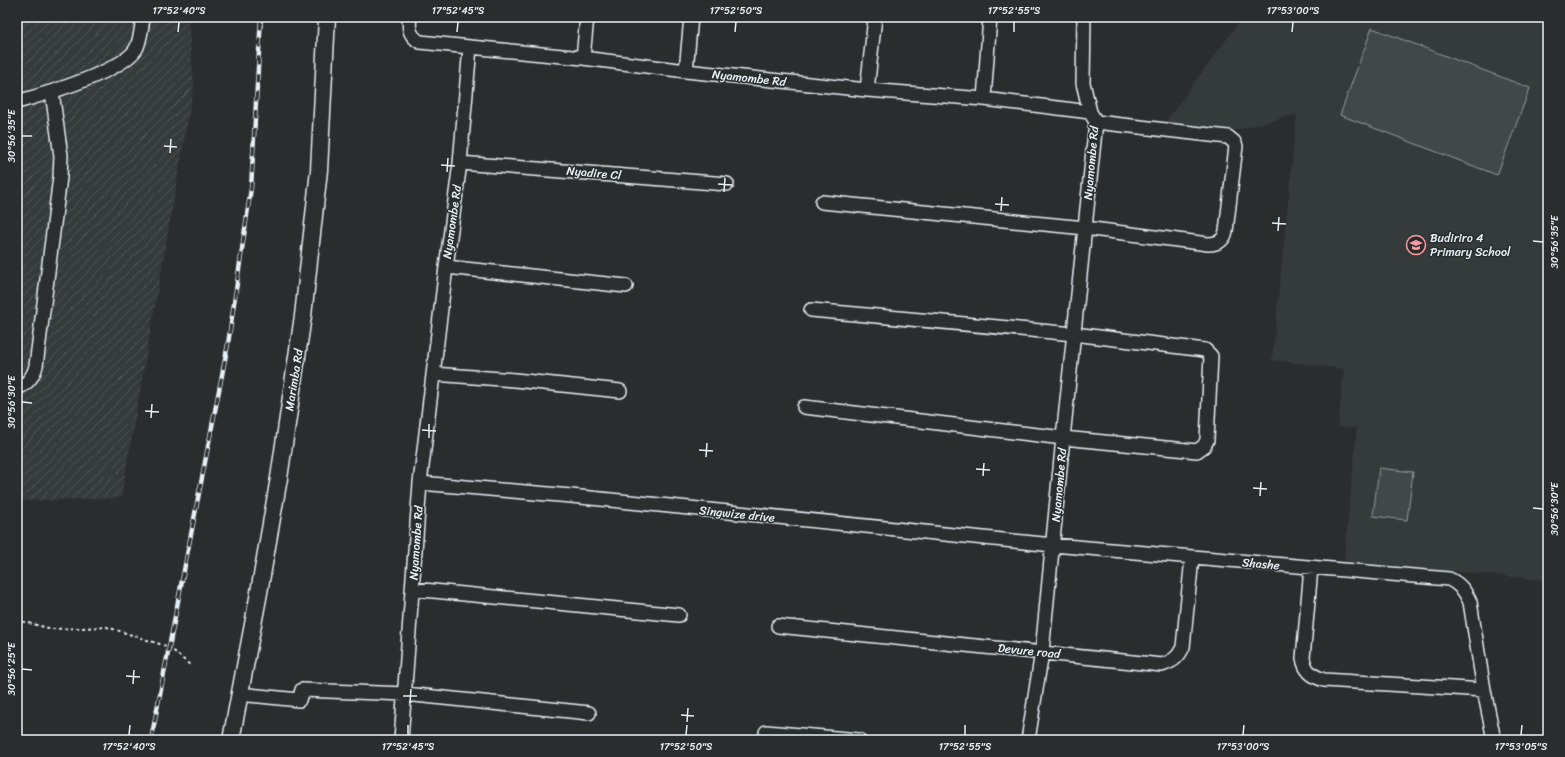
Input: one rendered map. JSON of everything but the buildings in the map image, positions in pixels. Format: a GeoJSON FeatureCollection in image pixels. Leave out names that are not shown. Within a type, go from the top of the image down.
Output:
{"type":"FeatureCollection","features":[{"type":"Feature","properties":{"kind":"street"},"geometry":{"type":"LineString","coordinates":[[17,102],[52,92],[94,76],[126,59],[136,48],[143,17]]}},
{"type":"Feature","properties":{"kind":"street","name":"Marimba Rd"},"geometry":{"type":"LineString","coordinates":[[230,740],[258,598],[279,478],[303,316],[319,170],[327,17]]}},
{"type":"Feature","properties":{"kind":"street"},"geometry":{"type":"LineString","coordinates":[[410,17],[410,31],[414,38],[420,42],[470,47]]}},
{"type":"Feature","properties":{"kind":"street"},"geometry":{"type":"LineString","coordinates":[[583,58],[587,17]]}},
{"type":"Feature","properties":{"kind":"street"},"geometry":{"type":"LineString","coordinates":[[686,72],[691,17]]}},
{"type":"Feature","properties":{"kind":"street"},"geometry":{"type":"LineString","coordinates":[[867,90],[875,17]]}},
{"type":"Feature","properties":{"kind":"street"},"geometry":{"type":"LineString","coordinates":[[984,99],[990,17]]}},
{"type":"Feature","properties":{"kind":"street"},"geometry":{"type":"LineString","coordinates":[[822,202],[1084,228],[1208,244],[1222,241],[1225,237],[1236,146],[1234,142],[1228,137],[1093,117],[1083,82],[1084,17]]}},
{"type":"Feature","properties":{"kind":"street","name":"Nyamombe Rd"},"geometry":{"type":"LineString","coordinates":[[401,740],[420,483],[460,163],[470,47],[583,58],[686,72],[867,90],[984,99],[1093,117],[1054,545],[1042,652],[1028,740]]}},
{"type":"Feature","properties":{"kind":"street"},"geometry":{"type":"LineString","coordinates":[[17,388],[24,385],[33,376],[36,366],[60,177],[61,156],[52,92]]}},
{"type":"Feature","properties":{"kind":"street","name":"Nyadire Cl"},"geometry":{"type":"LineString","coordinates":[[460,163],[727,184]]}},
{"type":"Feature","properties":{"kind":"street"},"geometry":{"type":"LineString","coordinates":[[446,267],[626,286]]}},
{"type":"Feature","properties":{"kind":"street"},"geometry":{"type":"LineString","coordinates":[[804,407],[1063,438],[1197,451],[1204,446],[1207,440],[1211,356],[1206,350],[1074,334],[811,310]]}},
{"type":"Feature","properties":{"kind":"street"},"geometry":{"type":"LineString","coordinates":[[434,374],[515,380],[620,391]]}},
{"type":"Feature","properties":{"kind":"street","name":"Singwize drive"},"geometry":{"type":"LineString","coordinates":[[420,483],[571,496],[1054,545]]}},
{"type":"Feature","properties":{"kind":"street","name":"Shashe"},"geometry":{"type":"LineString","coordinates":[[1054,545],[1449,579],[1458,583],[1465,591],[1470,602],[1484,690]]}},
{"type":"Feature","properties":{"kind":"street","name":"Devure road"},"geometry":{"type":"LineString","coordinates":[[778,626],[1162,665],[1173,662],[1179,656],[1183,648],[1192,558]]}},
{"type":"Feature","properties":{"kind":"street"},"geometry":{"type":"LineString","coordinates":[[1310,568],[1303,658],[1304,665],[1312,674],[1324,680],[1484,690],[1494,740]]}},
{"type":"Feature","properties":{"kind":"street"},"geometry":{"type":"LineString","coordinates":[[413,589],[679,615]]}},
{"type":"Feature","properties":{"kind":"street"},"geometry":{"type":"LineString","coordinates":[[239,694],[299,700],[302,690],[405,694],[589,713]]}},
{"type":"Feature","properties":{"kind":"street"},"geometry":{"type":"LineString","coordinates":[[766,732],[859,740]]}},
{"type":"Feature","properties":{"kind":"path"},"geometry":{"type":"LineString","coordinates":[[17,622],[25,622],[52,628],[108,627],[169,647],[191,666]]}},
{"type":"Feature","properties":{"kind":"shaded area"},"geometry":{"type":"Polygon","coordinates":[[[17,17],[188,17],[194,85],[121,498],[17,501],[17,17]]]}},
{"type":"Feature","properties":{"kind":"shaded area","name":"Budiriro 4 Primary School"},"geometry":{"type":"Polygon","coordinates":[[[1243,17],[1548,17],[1548,536],[1544,580],[1344,561],[1357,428],[1338,427],[1344,369],[1272,360],[1297,114],[1236,130],[1166,121],[1243,17]]]}},
{"type":"Feature","properties":{"kind":"shaded area"},"geometry":{"type":"Polygon","coordinates":[[[1372,28],[1530,88],[1497,175],[1340,115],[1372,28]]]}},
{"type":"Feature","properties":{"kind":"shaded area"},"geometry":{"type":"Polygon","coordinates":[[[1379,468],[1413,472],[1407,520],[1373,516],[1379,468]]]}},
{"type":"Feature","properties":{"kind":"railway"},"geometry":{"type":"LineString","coordinates":[[151,740],[228,344],[251,188],[261,17]]}},
{"type":"Feature","properties":{"kind":"place","name":"Budiriro 4 Primary School"},"geometry":{"type":"Point","coordinates":[1416,245]}}]}
